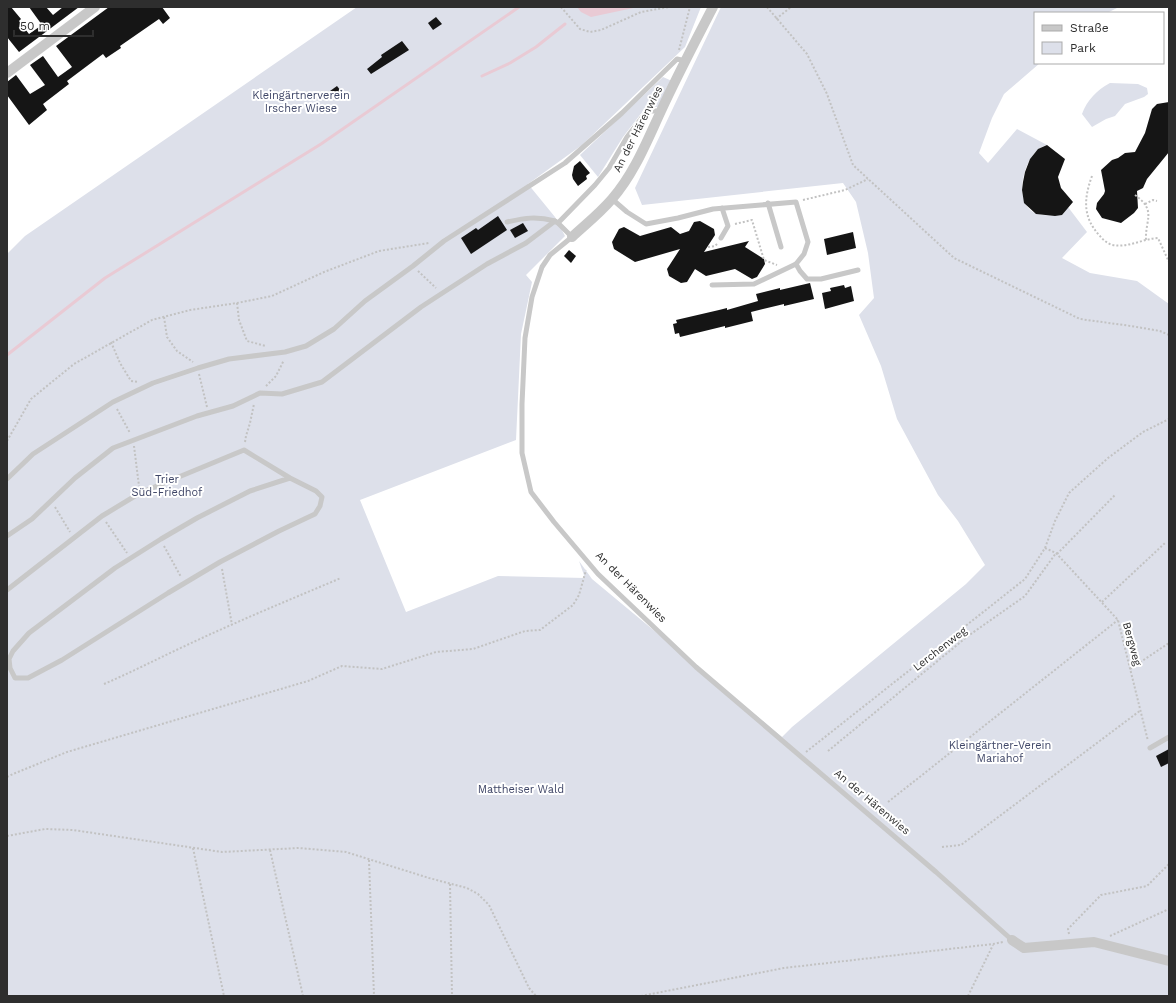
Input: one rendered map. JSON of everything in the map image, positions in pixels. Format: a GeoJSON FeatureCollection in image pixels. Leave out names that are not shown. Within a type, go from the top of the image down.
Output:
{"type":"FeatureCollection","features":[{"type":"Feature","properties":{"kind":"street"},"geometry":{"type":"LineString","coordinates":[[7,73],[95,7]]}},
{"type":"Feature","properties":{"kind":"street","name":"An der Härenwies"},"geometry":{"type":"LineString","coordinates":[[572,237],[612,199],[624,182],[645,147],[682,60],[713,7]]}},
{"type":"Feature","properties":{"kind":"street","name":"An der Härenwies"},"geometry":{"type":"LineString","coordinates":[[1012,940],[1024,948],[1094,942],[1169,961]]}},
{"type":"Feature","properties":{"kind":"lane"},"geometry":{"type":"LineString","coordinates":[[7,479],[33,454],[113,402],[153,383],[229,359],[285,352],[306,346],[334,329],[365,301],[444,241],[565,163],[682,60]]}},
{"type":"Feature","properties":{"kind":"lane"},"geometry":{"type":"LineString","coordinates":[[7,536],[32,519],[75,478],[113,448],[196,416],[233,406],[260,393],[282,394],[322,382],[421,307],[487,264],[526,243],[556,222],[595,185],[609,168],[627,137],[647,111],[661,111]]}},
{"type":"Feature","properties":{"kind":"lane"},"geometry":{"type":"LineString","coordinates":[[612,199],[627,212],[646,224],[722,208],[768,203],[796,202],[808,242],[804,254],[796,264],[754,284],[712,285]]}},
{"type":"Feature","properties":{"kind":"lane"},"geometry":{"type":"LineString","coordinates":[[768,203],[781,247]]}},
{"type":"Feature","properties":{"kind":"lane"},"geometry":{"type":"LineString","coordinates":[[721,238],[728,226],[722,208]]}},
{"type":"Feature","properties":{"kind":"lane"},"geometry":{"type":"LineString","coordinates":[[507,222],[540,217],[556,222],[572,237]]}},
{"type":"Feature","properties":{"kind":"lane","name":"An der Härenwies"},"geometry":{"type":"LineString","coordinates":[[572,237],[557,248],[542,267],[532,297],[525,338],[522,404],[522,452],[531,492],[598,574],[696,667],[936,872],[1012,940]]}},
{"type":"Feature","properties":{"kind":"lane"},"geometry":{"type":"LineString","coordinates":[[796,264],[807,279],[821,279],[858,270]]}},
{"type":"Feature","properties":{"kind":"lane"},"geometry":{"type":"LineString","coordinates":[[7,590],[102,516],[140,493],[244,450],[290,478],[316,491],[322,497],[320,506],[315,514],[220,562],[62,660],[28,678],[14,678],[10,668],[9,659],[29,633],[116,568],[161,539],[197,518],[250,491],[290,478]]}},
{"type":"Feature","properties":{"kind":"lane"},"geometry":{"type":"LineString","coordinates":[[1150,748],[1169,737]]}},
{"type":"Feature","properties":{"kind":"path"},"geometry":{"type":"LineString","coordinates":[[561,7],[580,29],[590,32],[601,30],[641,12],[669,7]]}},
{"type":"Feature","properties":{"kind":"path"},"geometry":{"type":"LineString","coordinates":[[682,60],[680,42],[690,7]]}},
{"type":"Feature","properties":{"kind":"path"},"geometry":{"type":"LineString","coordinates":[[766,7],[807,54],[827,94],[853,165],[954,258],[1080,319],[1160,331],[1169,335]]}},
{"type":"Feature","properties":{"kind":"path"},"geometry":{"type":"LineString","coordinates":[[776,19],[791,7]]}},
{"type":"Feature","properties":{"kind":"path"},"geometry":{"type":"LineString","coordinates":[[1092,176],[1088,186],[1086,204],[1089,221],[1095,231],[1104,241],[1111,244],[1130,244],[1158,238],[1169,262]]}},
{"type":"Feature","properties":{"kind":"path"},"geometry":{"type":"LineString","coordinates":[[796,202],[845,190],[868,179]]}},
{"type":"Feature","properties":{"kind":"path"},"geometry":{"type":"LineString","coordinates":[[1135,195],[1145,204],[1148,210],[1146,240]]}},
{"type":"Feature","properties":{"kind":"path"},"geometry":{"type":"LineString","coordinates":[[1145,204],[1153,200],[1157,201]]}},
{"type":"Feature","properties":{"kind":"path"},"geometry":{"type":"LineString","coordinates":[[728,226],[752,220],[764,260],[784,269]]}},
{"type":"Feature","properties":{"kind":"path"},"geometry":{"type":"LineString","coordinates":[[7,441],[31,399],[74,364],[152,320],[190,310],[272,296],[324,272],[379,251],[444,241]]}},
{"type":"Feature","properties":{"kind":"path"},"geometry":{"type":"LineString","coordinates":[[422,276],[442,293]]}},
{"type":"Feature","properties":{"kind":"path"},"geometry":{"type":"LineString","coordinates":[[237,303],[239,320],[247,341],[285,352],[285,359],[276,376],[260,393],[253,405],[244,450]]}},
{"type":"Feature","properties":{"kind":"path"},"geometry":{"type":"LineString","coordinates":[[164,317],[167,337],[177,351],[196,364],[198,368],[204,399]]}},
{"type":"Feature","properties":{"kind":"path"},"geometry":{"type":"LineString","coordinates":[[112,342],[120,363],[131,381],[153,383]]}},
{"type":"Feature","properties":{"kind":"path"},"geometry":{"type":"LineString","coordinates":[[121,414],[134,440]]}},
{"type":"Feature","properties":{"kind":"path"},"geometry":{"type":"LineString","coordinates":[[800,757],[1024,579],[1044,548],[1069,493],[1108,458],[1143,432],[1169,419]]}},
{"type":"Feature","properties":{"kind":"path"},"geometry":{"type":"LineString","coordinates":[[135,449],[136,472],[140,493]]}},
{"type":"Feature","properties":{"kind":"path","name":"Lerchenweg"},"geometry":{"type":"LineString","coordinates":[[828,751],[962,641],[1025,596],[1056,554],[1115,495]]}},
{"type":"Feature","properties":{"kind":"path"},"geometry":{"type":"LineString","coordinates":[[51,500],[67,526]]}},
{"type":"Feature","properties":{"kind":"path"},"geometry":{"type":"LineString","coordinates":[[102,516],[122,546]]}},
{"type":"Feature","properties":{"kind":"path"},"geometry":{"type":"LineString","coordinates":[[161,539],[178,569]]}},
{"type":"Feature","properties":{"kind":"path"},"geometry":{"type":"LineString","coordinates":[[1102,602],[1165,543]]}},
{"type":"Feature","properties":{"kind":"path","name":"Bergweg"},"geometry":{"type":"LineString","coordinates":[[1044,548],[1056,554],[1118,620],[1150,748]]}},
{"type":"Feature","properties":{"kind":"path"},"geometry":{"type":"LineString","coordinates":[[7,777],[67,752],[308,681],[342,666],[382,669],[436,652],[473,649],[525,630],[540,630],[573,605],[579,595],[588,561]]}},
{"type":"Feature","properties":{"kind":"path"},"geometry":{"type":"LineString","coordinates":[[220,562],[232,625]]}},
{"type":"Feature","properties":{"kind":"path"},"geometry":{"type":"LineString","coordinates":[[104,684],[147,665],[186,645],[341,578]]}},
{"type":"Feature","properties":{"kind":"path"},"geometry":{"type":"LineString","coordinates":[[888,802],[1118,620]]}},
{"type":"Feature","properties":{"kind":"path"},"geometry":{"type":"LineString","coordinates":[[1130,670],[1169,642]]}},
{"type":"Feature","properties":{"kind":"path"},"geometry":{"type":"LineString","coordinates":[[942,847],[961,845],[1141,710]]}},
{"type":"Feature","properties":{"kind":"path"},"geometry":{"type":"LineString","coordinates":[[7,836],[45,829],[73,830],[222,852],[299,848],[346,852],[467,888],[478,894],[489,905],[529,988],[536,996]]}},
{"type":"Feature","properties":{"kind":"path"},"geometry":{"type":"LineString","coordinates":[[193,848],[224,996]]}},
{"type":"Feature","properties":{"kind":"path"},"geometry":{"type":"LineString","coordinates":[[270,850],[303,996]]}},
{"type":"Feature","properties":{"kind":"path"},"geometry":{"type":"LineString","coordinates":[[369,860],[374,996]]}},
{"type":"Feature","properties":{"kind":"path"},"geometry":{"type":"LineString","coordinates":[[1073,944],[1068,928],[1101,895],[1147,886],[1169,864]]}},
{"type":"Feature","properties":{"kind":"path"},"geometry":{"type":"LineString","coordinates":[[450,884],[452,996]]}},
{"type":"Feature","properties":{"kind":"path"},"geometry":{"type":"LineString","coordinates":[[1094,942],[1169,909]]}},
{"type":"Feature","properties":{"kind":"path"},"geometry":{"type":"LineString","coordinates":[[641,996],[784,968],[993,944],[1012,940]]}},
{"type":"Feature","properties":{"kind":"path"},"geometry":{"type":"LineString","coordinates":[[968,996],[993,944]]}},
{"type":"Feature","properties":{"kind":"green space"},"geometry":{"type":"Polygon","coordinates":[[[357,7],[701,7],[685,47],[582,145],[528,184],[555,217],[565,236],[526,275],[532,282],[521,334],[516,440],[360,500],[406,612],[498,576],[585,578],[579,561],[592,579],[782,737],[792,727],[966,584],[985,565],[958,521],[938,495],[897,419],[881,366],[859,315],[874,298],[868,253],[856,202],[843,183],[642,205],[635,188],[721,7],[1119,7],[1109,12],[1034,12],[1034,64],[1039,64],[1004,94],[992,118],[979,153],[988,163],[1017,129],[1047,145],[1039,149],[1032,157],[1023,178],[1022,190],[1024,200],[1029,209],[1040,215],[1062,215],[1068,207],[1087,232],[1062,258],[1090,273],[1137,281],[1169,304],[1169,996],[7,996],[7,254],[25,236],[357,7]]]}},
{"type":"Feature","properties":{"kind":"green space"},"geometry":{"type":"Polygon","coordinates":[[[663,77],[672,81],[659,107],[646,107],[623,137],[598,177],[580,155],[663,77]]]}},
{"type":"Feature","properties":{"kind":"green space"},"geometry":{"type":"Polygon","coordinates":[[[1110,83],[1138,84],[1147,88],[1148,94],[1125,104],[1115,116],[1092,127],[1082,114],[1093,96],[1110,83]]]}},
{"type":"Feature","properties":{"kind":"shaded area"},"geometry":{"type":"Polygon","coordinates":[[[577,7],[638,7],[591,17],[581,12],[577,7]]]}},
{"type":"Feature","properties":{"kind":"building"},"geometry":{"type":"Polygon","coordinates":[[[7,7],[11,7],[21,19],[19,21],[29,34],[42,25],[29,7],[46,7],[53,15],[63,7],[79,7],[19,52],[7,37],[7,7]]]}},
{"type":"Feature","properties":{"kind":"building"},"geometry":{"type":"Polygon","coordinates":[[[109,7],[162,7],[170,18],[163,24],[159,19],[120,46],[121,48],[106,58],[103,54],[67,81],[69,84],[43,104],[47,110],[29,125],[7,95],[7,82],[16,75],[30,94],[45,85],[30,65],[43,56],[58,77],[72,67],[56,46],[109,7]]]}},
{"type":"Feature","properties":{"kind":"building"},"geometry":{"type":"Polygon","coordinates":[[[436,17],[442,24],[433,30],[428,23],[436,17]]]}},
{"type":"Feature","properties":{"kind":"building"},"geometry":{"type":"Polygon","coordinates":[[[402,41],[409,50],[371,74],[367,69],[382,57],[381,55],[402,41]]]}},
{"type":"Feature","properties":{"kind":"building"},"geometry":{"type":"Polygon","coordinates":[[[337,86],[344,95],[336,100],[330,91],[337,86]]]}},
{"type":"Feature","properties":{"kind":"building"},"geometry":{"type":"Polygon","coordinates":[[[1169,102],[1169,152],[1147,179],[1143,188],[1137,191],[1138,208],[1121,223],[1102,218],[1096,209],[1097,203],[1105,191],[1101,170],[1112,160],[1125,153],[1135,152],[1145,133],[1152,109],[1157,104],[1169,102]]]}},
{"type":"Feature","properties":{"kind":"building"},"geometry":{"type":"Polygon","coordinates":[[[1047,145],[1065,159],[1058,177],[1061,188],[1073,202],[1062,215],[1055,216],[1036,214],[1024,203],[1022,190],[1023,182],[1030,159],[1038,149],[1047,145]]]}},
{"type":"Feature","properties":{"kind":"building"},"geometry":{"type":"Polygon","coordinates":[[[580,161],[590,173],[586,176],[587,179],[578,186],[572,175],[574,166],[580,161]]]}},
{"type":"Feature","properties":{"kind":"building"},"geometry":{"type":"Polygon","coordinates":[[[498,216],[507,230],[471,254],[461,238],[476,228],[478,230],[498,216]]]}},
{"type":"Feature","properties":{"kind":"building"},"geometry":{"type":"Polygon","coordinates":[[[700,221],[714,229],[715,235],[704,252],[749,241],[745,247],[764,259],[765,264],[757,277],[752,279],[735,269],[706,276],[695,269],[687,282],[681,283],[669,276],[667,269],[680,249],[635,262],[614,249],[612,242],[619,229],[624,227],[640,236],[671,227],[680,234],[689,231],[694,222],[700,221]]]}},
{"type":"Feature","properties":{"kind":"building"},"geometry":{"type":"Polygon","coordinates":[[[523,223],[528,231],[515,238],[510,230],[523,223]]]}},
{"type":"Feature","properties":{"kind":"building"},"geometry":{"type":"Polygon","coordinates":[[[853,232],[856,248],[827,255],[824,239],[853,232]]]}},
{"type":"Feature","properties":{"kind":"building"},"geometry":{"type":"Polygon","coordinates":[[[569,250],[576,256],[571,263],[564,256],[569,250]]]}},
{"type":"Feature","properties":{"kind":"building"},"geometry":{"type":"Polygon","coordinates":[[[810,283],[814,299],[751,312],[753,321],[680,337],[679,333],[675,334],[673,324],[677,323],[676,320],[727,308],[727,310],[758,301],[756,294],[810,283]]]}},
{"type":"Feature","properties":{"kind":"building"},"geometry":{"type":"Polygon","coordinates":[[[844,285],[845,288],[851,286],[854,301],[825,309],[822,293],[831,291],[830,288],[844,285]]]}},
{"type":"Feature","properties":{"kind":"building"},"geometry":{"type":"Polygon","coordinates":[[[1169,749],[1169,763],[1161,767],[1156,756],[1169,749]]]}},
{"type":"Feature","properties":{"kind":"waterway"},"geometry":{"type":"LineString","coordinates":[[7,355],[105,278],[321,144],[519,7]]}},
{"type":"Feature","properties":{"kind":"waterway"},"geometry":{"type":"LineString","coordinates":[[482,76],[510,63],[536,47],[565,24]]}},
{"type":"Feature","properties":{"kind":"park label","name":"Kleingärtnerverein Irscher Wiese"},"geometry":{"type":"Point","coordinates":[301,101]}},
{"type":"Feature","properties":{"kind":"park label","name":"Trier Süd-Friedhof"},"geometry":{"type":"Point","coordinates":[167,485]}},
{"type":"Feature","properties":{"kind":"park label","name":"Kleingärtner-Verein Mariahof"},"geometry":{"type":"Point","coordinates":[1000,751]}},
{"type":"Feature","properties":{"kind":"park label","name":"Mattheiser Wald"},"geometry":{"type":"Point","coordinates":[521,789]}}]}
